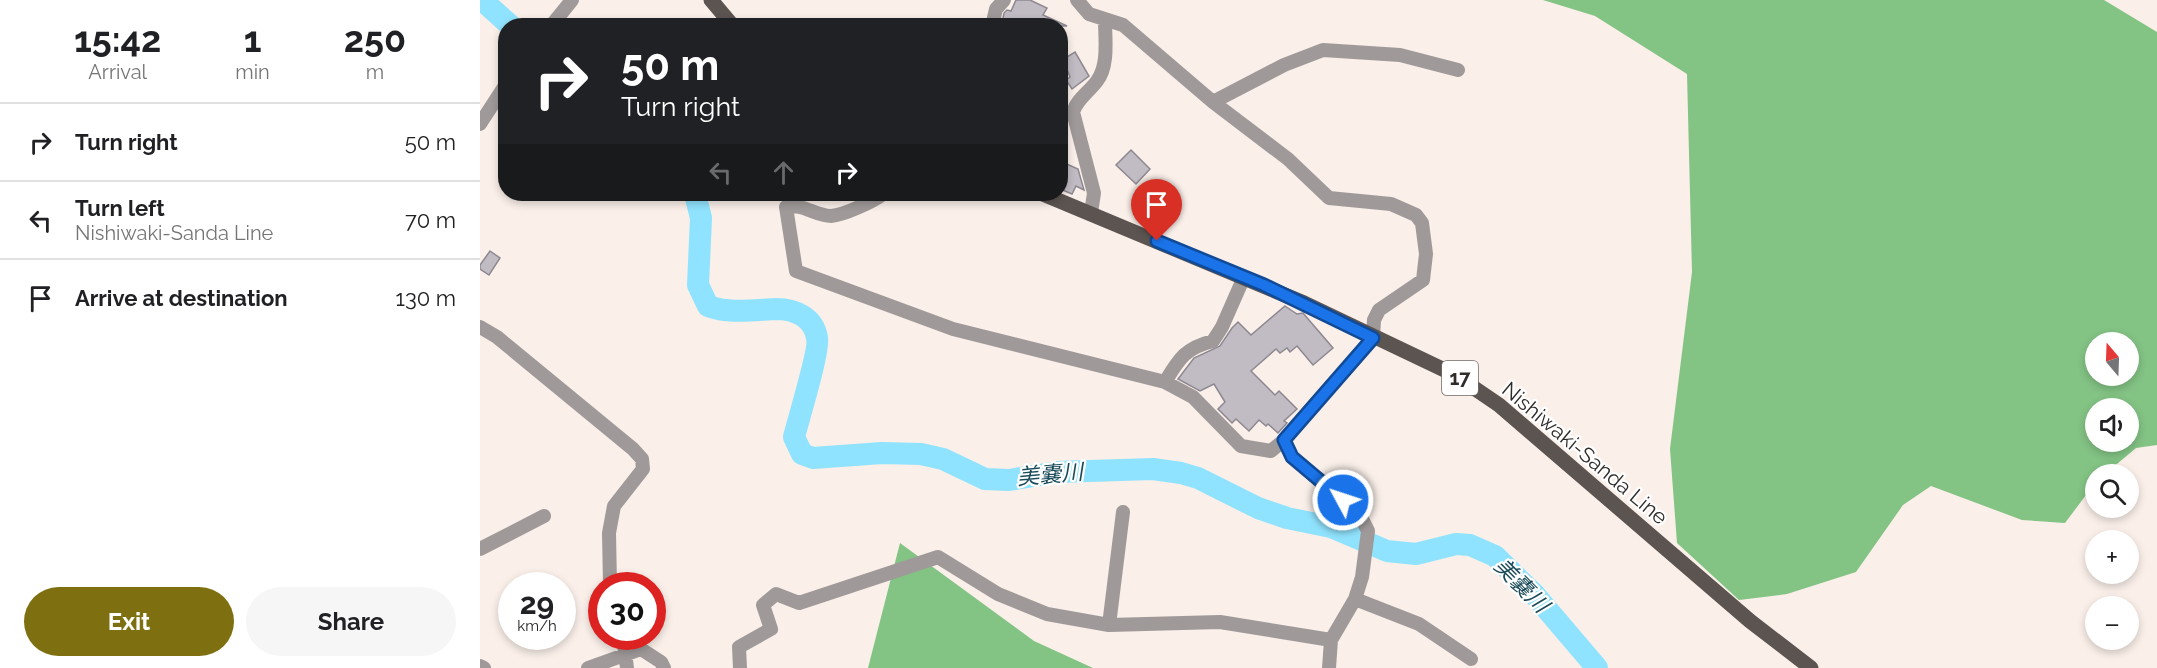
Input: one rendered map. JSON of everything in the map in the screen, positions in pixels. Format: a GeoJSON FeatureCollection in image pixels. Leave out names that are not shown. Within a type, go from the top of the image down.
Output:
{"type":"FeatureCollection","features":[{"type":"Feature","properties":{"kind":"main road"},"geometry":{"type":"LineString","coordinates":[[711,0],[726,18]]}},
{"type":"Feature","properties":{"kind":"main road","name":"Nishiwaki-Sanda Line"},"geometry":{"type":"LineString","coordinates":[[1061,201],[1245,277],[1455,375],[1499,405],[1750,621],[1811,668]]}},
{"type":"Feature","properties":{"kind":"street"},"geometry":{"type":"LineString","coordinates":[[994,18],[996,9],[1004,0]]}},
{"type":"Feature","properties":{"kind":"street"},"geometry":{"type":"LineString","coordinates":[[871,201],[830,216],[796,204],[786,207],[796,271],[953,329],[1165,382],[1193,397],[1241,446],[1271,451],[1284,440],[1373,338],[1374,320],[1379,310],[1423,280],[1426,254],[1422,223],[1416,215],[1391,204],[1329,198],[1288,159],[1213,102],[1123,25],[1089,14],[1077,0]]}},
{"type":"Feature","properties":{"kind":"street"},"geometry":{"type":"LineString","coordinates":[[557,18],[569,3]]}},
{"type":"Feature","properties":{"kind":"street"},"geometry":{"type":"LineString","coordinates":[[1091,213],[1095,193],[1073,112],[1076,104],[1098,80],[1105,61],[1105,20]]}},
{"type":"Feature","properties":{"kind":"street"},"geometry":{"type":"LineString","coordinates":[[1213,102],[1284,65],[1323,50],[1400,55],[1458,70]]}},
{"type":"Feature","properties":{"kind":"street"},"geometry":{"type":"LineString","coordinates":[[480,124],[498,96]]}},
{"type":"Feature","properties":{"kind":"street"},"geometry":{"type":"LineString","coordinates":[[1165,382],[1183,354],[1213,341],[1245,277]]}},
{"type":"Feature","properties":{"kind":"street"},"geometry":{"type":"LineString","coordinates":[[480,327],[497,337],[633,449],[642,459],[644,469],[614,506],[609,533],[610,572]]}},
{"type":"Feature","properties":{"kind":"street"},"geometry":{"type":"LineString","coordinates":[[1284,440],[1292,457],[1360,514],[1368,531],[1362,577],[1355,599],[1332,640],[1329,668]]}},
{"type":"Feature","properties":{"kind":"street"},"geometry":{"type":"LineString","coordinates":[[1109,625],[1123,512]]}},
{"type":"Feature","properties":{"kind":"street"},"geometry":{"type":"LineString","coordinates":[[480,549],[544,516]]}},
{"type":"Feature","properties":{"kind":"street"},"geometry":{"type":"LineString","coordinates":[[740,668],[739,647],[771,629],[763,605],[776,594],[799,603],[938,557],[998,594],[1047,614],[1109,625],[1220,622],[1332,640]]}},
{"type":"Feature","properties":{"kind":"street"},"geometry":{"type":"LineString","coordinates":[[1355,599],[1419,624],[1471,659]]}},
{"type":"Feature","properties":{"kind":"street"},"geometry":{"type":"LineString","coordinates":[[588,668],[641,649],[661,662],[664,668]]}},
{"type":"Feature","properties":{"kind":"street"},"geometry":{"type":"LineString","coordinates":[[625,650],[627,668]]}},
{"type":"Feature","properties":{"kind":"green space"},"geometry":{"type":"Polygon","coordinates":[[[1543,0],[2104,0],[2157,32],[2157,445],[2139,448],[2139,398],[2085,398],[2085,452],[2131,452],[2117,464],[2085,464],[2085,496],[2065,523],[2022,520],[1931,486],[1903,505],[1856,572],[1787,594],[1739,600],[1677,543],[1670,449],[1692,272],[1687,74],[1595,16],[1543,0]]]}},
{"type":"Feature","properties":{"kind":"green space"},"geometry":{"type":"Polygon","coordinates":[[[900,543],[1034,641],[1093,668],[868,668],[900,543]]]}},
{"type":"Feature","properties":{"kind":"building"},"geometry":{"type":"Polygon","coordinates":[[[1016,0],[1030,0],[1047,8],[1043,15],[1050,18],[1003,18],[1007,10],[1011,11],[1016,0]]]}},
{"type":"Feature","properties":{"kind":"building"},"geometry":{"type":"Polygon","coordinates":[[[1075,52],[1089,76],[1072,89],[1068,83],[1070,77],[1068,56],[1075,52]]]}},
{"type":"Feature","properties":{"kind":"building"},"geometry":{"type":"Polygon","coordinates":[[[1131,150],[1150,169],[1136,184],[1116,165],[1131,150]]]}},
{"type":"Feature","properties":{"kind":"building"},"geometry":{"type":"Polygon","coordinates":[[[1068,165],[1078,169],[1084,190],[1076,186],[1072,194],[1068,192],[1068,165]]]}},
{"type":"Feature","properties":{"kind":"building"},"geometry":{"type":"Polygon","coordinates":[[[490,251],[500,258],[489,275],[480,269],[480,265],[490,251]]]}},
{"type":"Feature","properties":{"kind":"building"},"geometry":{"type":"Polygon","coordinates":[[[1285,306],[1297,314],[1303,313],[1333,348],[1313,365],[1297,346],[1290,352],[1287,348],[1280,353],[1276,349],[1251,371],[1275,395],[1279,391],[1297,409],[1284,421],[1287,423],[1278,433],[1259,420],[1249,431],[1236,419],[1232,423],[1218,409],[1225,402],[1214,384],[1200,391],[1178,379],[1194,358],[1220,346],[1238,322],[1251,335],[1285,306]]]}},
{"type":"Feature","properties":{"kind":"waterway","name":"美嚢川"},"geometry":{"type":"LineString","coordinates":[[482,0],[502,18]]}},
{"type":"Feature","properties":{"kind":"waterway","name":"美嚢川"},"geometry":{"type":"LineString","coordinates":[[697,201],[701,218],[698,285],[708,306],[733,311],[783,309],[803,316],[815,331],[817,338],[815,356],[794,437],[802,454],[813,458],[882,453],[921,454],[943,459],[985,479],[1009,480],[1057,472],[1153,469],[1198,478],[1258,508],[1287,518],[1331,527],[1387,551],[1416,554],[1456,544],[1470,545],[1495,556],[1534,594],[1597,668]]}},
{"type":"Feature","properties":{"kind":"route"},"geometry":{"type":"LineString","coordinates":[[1157,241],[1264,285],[1373,338],[1284,440],[1292,457],[1343,500]]}}]}
